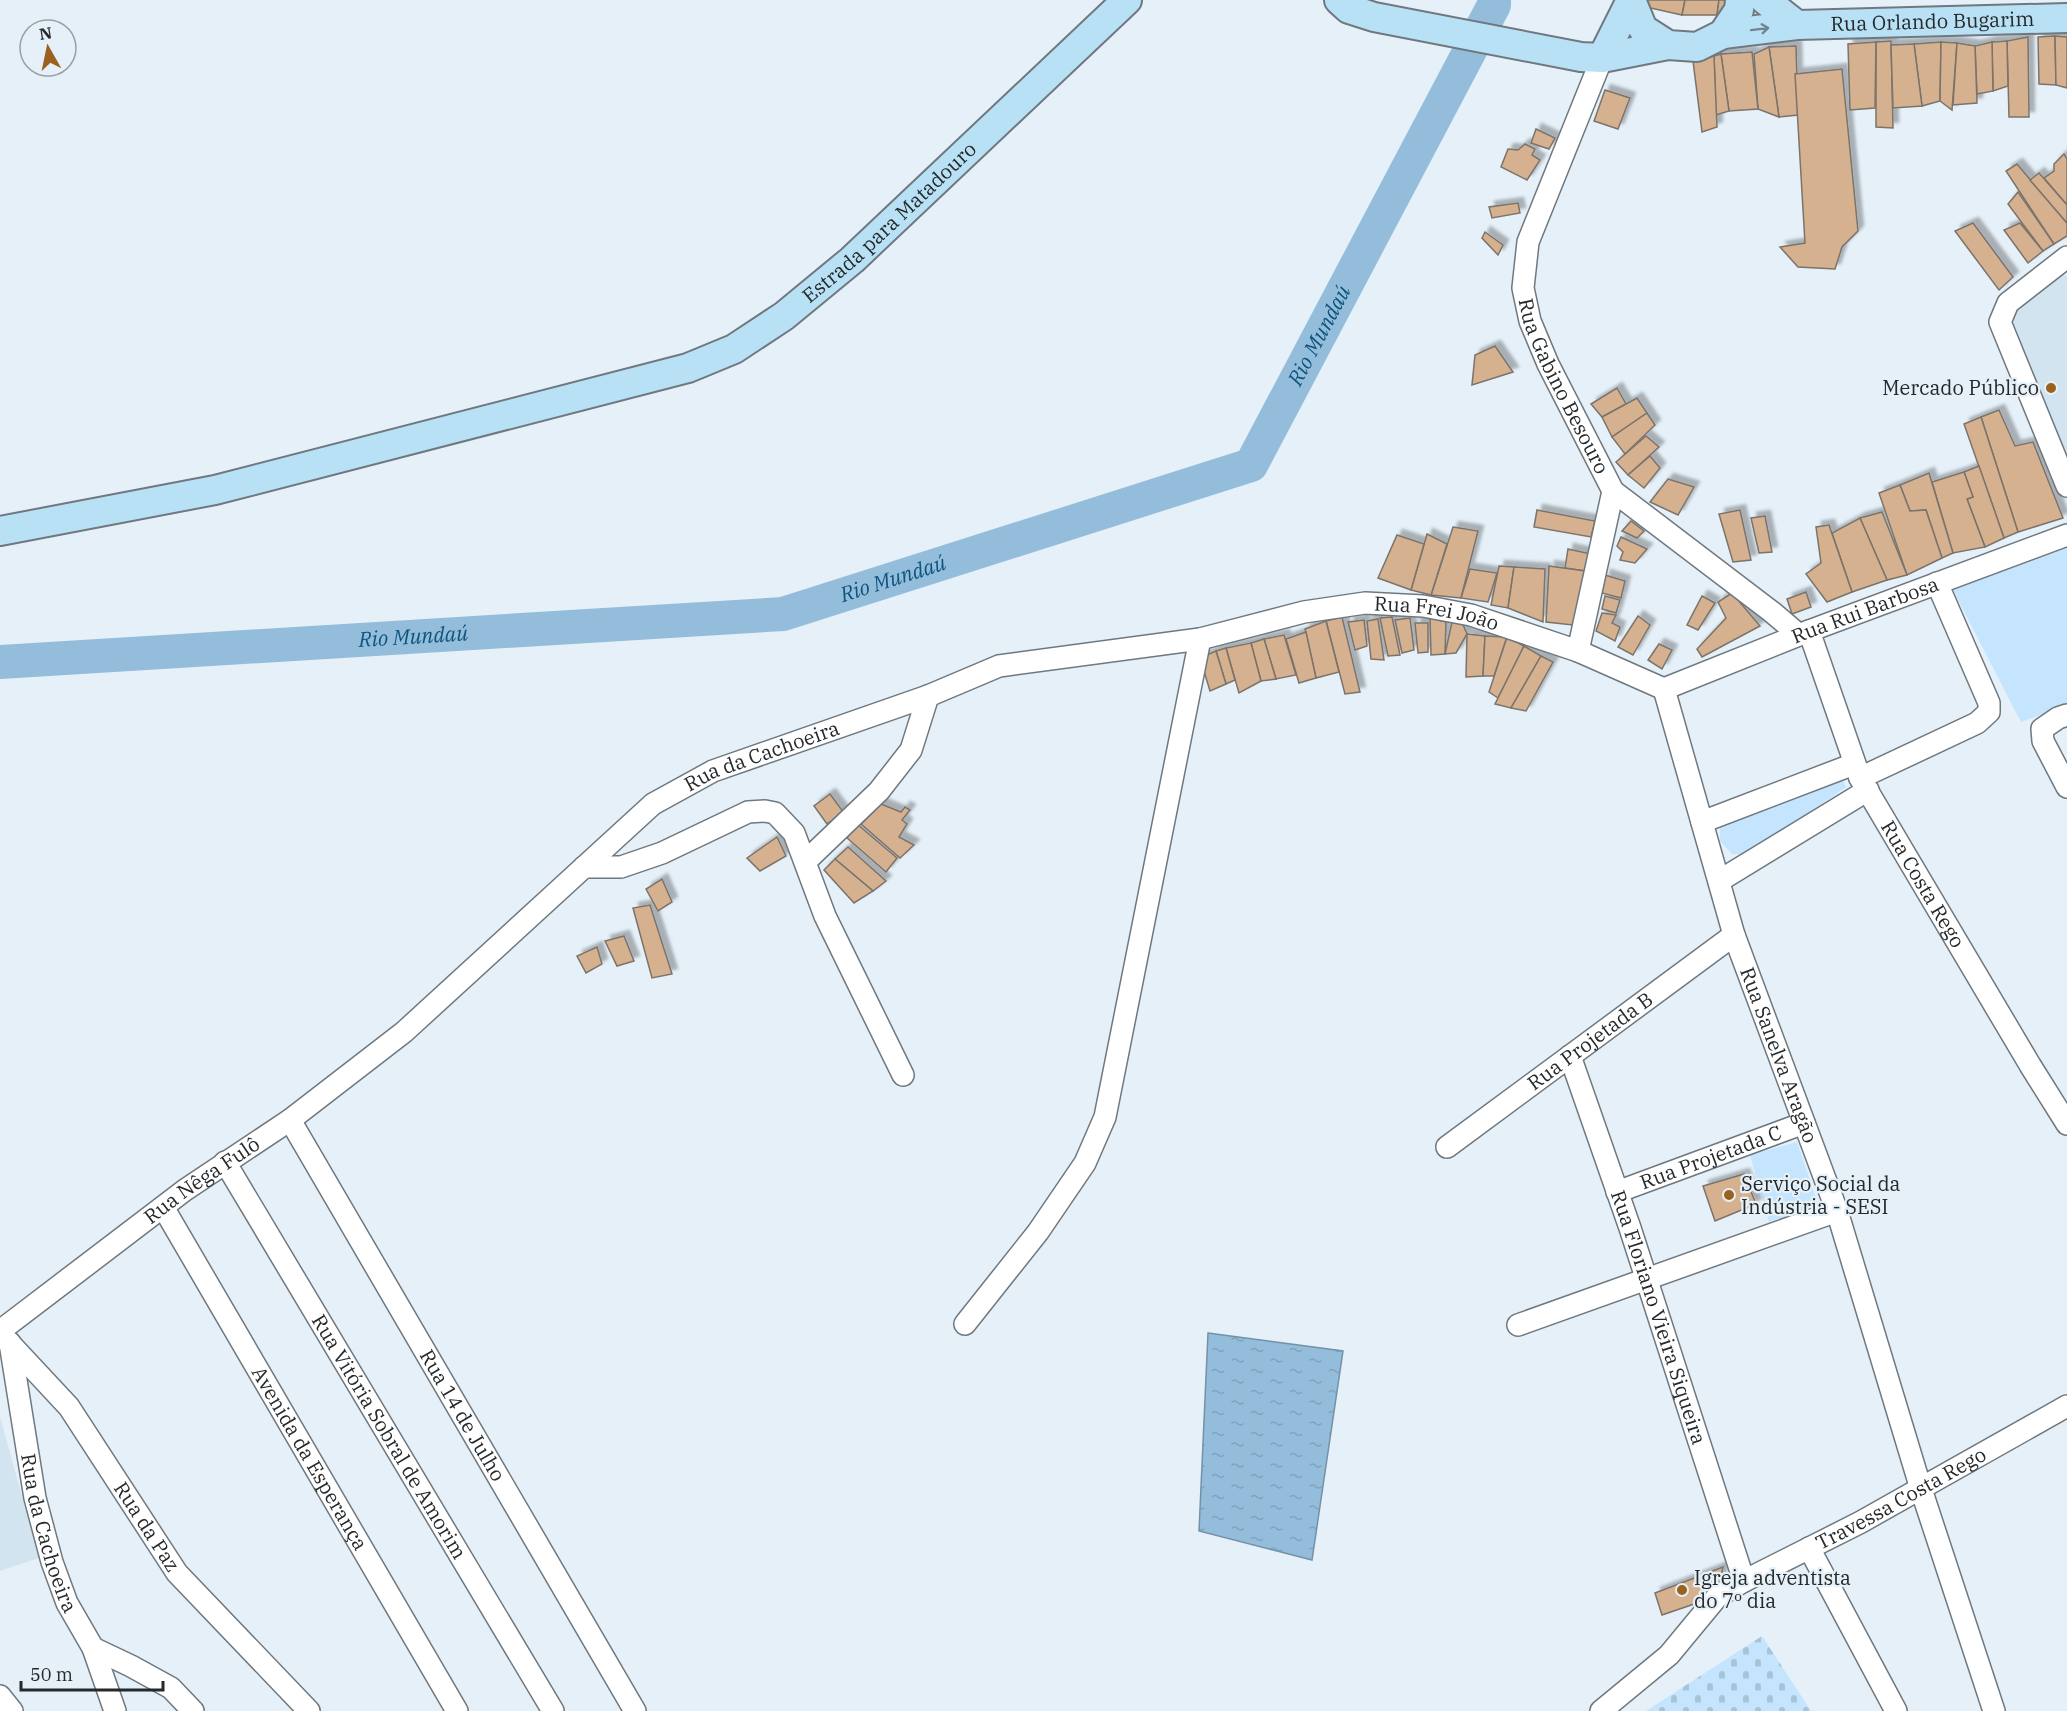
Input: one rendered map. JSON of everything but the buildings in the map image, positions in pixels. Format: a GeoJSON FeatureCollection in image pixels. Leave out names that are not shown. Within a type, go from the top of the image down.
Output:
{"type":"FeatureCollection","features":[{"type":"Feature","properties":{"kind":"street","name":"Estrada para Matadouro"},"geometry":{"type":"LineString","coordinates":[[0,531],[215,490],[688,368],[734,348],[784,316],[852,260],[1127,0]]}},
{"type":"Feature","properties":{"kind":"street"},"geometry":{"type":"LineString","coordinates":[[1339,0],[1349,9],[1374,17],[1591,57],[1668,45],[1697,47],[1723,34],[1739,10],[1740,0]]}},
{"type":"Feature","properties":{"kind":"street"},"geometry":{"type":"LineString","coordinates":[[1766,0],[1797,25]]}},
{"type":"Feature","properties":{"kind":"street"},"geometry":{"type":"LineString","coordinates":[[1591,57],[1630,1],[1643,28],[1668,45]]}},
{"type":"Feature","properties":{"kind":"street","name":"Rua Orlando Bugarim"},"geometry":{"type":"LineString","coordinates":[[1723,34],[1797,25],[2067,18]]}},
{"type":"Feature","properties":{"kind":"street","name":"Rua Gabino Besouro"},"geometry":{"type":"LineString","coordinates":[[1591,57],[1528,242],[1523,288],[1530,321],[1548,364],[1613,491],[1772,612],[1804,633]]}},
{"type":"Feature","properties":{"kind":"street"},"geometry":{"type":"LineString","coordinates":[[2064,267],[2008,303],[2000,322],[2067,486]]}},
{"type":"Feature","properties":{"kind":"street"},"geometry":{"type":"LineString","coordinates":[[1578,651],[1613,491]]}},
{"type":"Feature","properties":{"kind":"street","name":"Rua Rui Barbosa"},"geometry":{"type":"LineString","coordinates":[[1664,689],[1804,633],[2067,535]]}},
{"type":"Feature","properties":{"kind":"street"},"geometry":{"type":"LineString","coordinates":[[1702,822],[1860,777],[1977,723],[1989,712],[1989,703],[1937,583]]}},
{"type":"Feature","properties":{"kind":"street","name":"Rua Frei João"},"geometry":{"type":"LineString","coordinates":[[1200,639],[1304,612],[1365,603],[1423,606],[1471,615],[1578,651],[1664,689]]}},
{"type":"Feature","properties":{"kind":"street","name":"Rua Costa Rego"},"geometry":{"type":"LineString","coordinates":[[1804,633],[1860,777],[2067,1124]]}},
{"type":"Feature","properties":{"kind":"street"},"geometry":{"type":"LineString","coordinates":[[965,1324],[1038,1232],[1084,1163],[1105,1117],[1200,639]]}},
{"type":"Feature","properties":{"kind":"street","name":"Rua da Cachoeira"},"geometry":{"type":"LineString","coordinates":[[404,1032],[653,804],[713,771],[928,696],[999,666],[1200,639]]}},
{"type":"Feature","properties":{"kind":"street","name":"Rua Sanelva Aragão"},"geometry":{"type":"LineString","coordinates":[[1664,689],[1734,935],[1837,1210],[1922,1489],[1994,1711]]}},
{"type":"Feature","properties":{"kind":"street"},"geometry":{"type":"LineString","coordinates":[[806,861],[879,791],[911,750],[928,696]]}},
{"type":"Feature","properties":{"kind":"street"},"geometry":{"type":"LineString","coordinates":[[2067,715],[2042,729],[2043,741],[2067,787]]}},
{"type":"Feature","properties":{"kind":"street"},"geometry":{"type":"LineString","coordinates":[[1719,881],[1860,777]]}},
{"type":"Feature","properties":{"kind":"street"},"geometry":{"type":"LineString","coordinates":[[584,867],[621,867],[662,853],[748,812],[775,813],[794,833],[825,916],[903,1075]]}},
{"type":"Feature","properties":{"kind":"street","name":"Rua Projetada B"},"geometry":{"type":"LineString","coordinates":[[1447,1147],[1734,935]]}},
{"type":"Feature","properties":{"kind":"street","name":"Rua Nêga Fulô"},"geometry":{"type":"LineString","coordinates":[[4,1335],[163,1207],[225,1162],[290,1120],[404,1032]]}},
{"type":"Feature","properties":{"kind":"street","name":"Rua Floriano Vieira Siqueira"},"geometry":{"type":"LineString","coordinates":[[1570,1056],[1646,1279],[1744,1581]]}},
{"type":"Feature","properties":{"kind":"street","name":"Rua 14 de Julho"},"geometry":{"type":"LineString","coordinates":[[290,1120],[635,1711]]}},
{"type":"Feature","properties":{"kind":"street","name":"Rua Projetada C"},"geometry":{"type":"LineString","coordinates":[[1617,1192],[1804,1123]]}},
{"type":"Feature","properties":{"kind":"street","name":"Rua Vitória Sobral de Amorim"},"geometry":{"type":"LineString","coordinates":[[225,1162],[553,1711]]}},
{"type":"Feature","properties":{"kind":"street","name":"Avenida da Esperança"},"geometry":{"type":"LineString","coordinates":[[163,1207],[457,1711]]}},
{"type":"Feature","properties":{"kind":"street"},"geometry":{"type":"LineString","coordinates":[[1518,1325],[1837,1210]]}},
{"type":"Feature","properties":{"kind":"street","name":"Rua da Cachoeira"},"geometry":{"type":"LineString","coordinates":[[4,1335],[38,1509],[52,1562],[67,1603],[93,1648],[115,1711]]}},
{"type":"Feature","properties":{"kind":"street","name":"Rua da Paz"},"geometry":{"type":"LineString","coordinates":[[4,1335],[69,1407],[177,1573],[309,1711]]}},
{"type":"Feature","properties":{"kind":"street","name":"Travessa Costa Rego"},"geometry":{"type":"LineString","coordinates":[[1601,1711],[1669,1655],[1717,1597],[1922,1489],[2067,1406]]}},
{"type":"Feature","properties":{"kind":"street"},"geometry":{"type":"LineString","coordinates":[[1809,1548],[1896,1711]]}},
{"type":"Feature","properties":{"kind":"street"},"geometry":{"type":"LineString","coordinates":[[93,1648],[171,1688],[193,1711]]}},
{"type":"Feature","properties":{"kind":"street"},"geometry":{"type":"LineString","coordinates":[[0,1696],[12,1711]]}},
{"type":"Feature","properties":{"kind":"shaded area","name":"Mercado Público"},"geometry":{"type":"Polygon","coordinates":[[[2059,274],[2067,276],[2067,463],[2004,313],[2059,274]]]}},
{"type":"Feature","properties":{"kind":"shaded area"},"geometry":{"type":"Polygon","coordinates":[[[0,1417],[39,1558],[0,1571],[0,1417]]]}},
{"type":"Feature","properties":{"kind":"green space"},"geometry":{"type":"Polygon","coordinates":[[[2067,546],[2067,705],[2021,722],[1952,588],[2067,546]]]}},
{"type":"Feature","properties":{"kind":"green space"},"geometry":{"type":"Polygon","coordinates":[[[1842,779],[1846,787],[1746,855],[1732,854],[1720,841],[1720,824],[1842,779]]]}},
{"type":"Feature","properties":{"kind":"green space"},"geometry":{"type":"Polygon","coordinates":[[[1797,1142],[1818,1204],[1769,1222],[1750,1155],[1797,1142]]]}},
{"type":"Feature","properties":{"kind":"green space"},"geometry":{"type":"Polygon","coordinates":[[[1762,1636],[1811,1711],[1646,1711],[1762,1636]]]}},
{"type":"Feature","properties":{"kind":"water"},"geometry":{"type":"Polygon","coordinates":[[[1208,1333],[1343,1351],[1312,1560],[1199,1531],[1208,1333]]]}},
{"type":"Feature","properties":{"kind":"waterway","name":"Rio Mundaú"},"geometry":{"type":"LineString","coordinates":[[0,662],[783,614],[1251,465],[1494,5],[1494,0]]}},
{"type":"Feature","properties":{"kind":"place","name":"Mercado Público"},"geometry":{"type":"Point","coordinates":[2051,388]}},
{"type":"Feature","properties":{"kind":"place","name":"Serviço Social da Indústria - SESI"},"geometry":{"type":"Point","coordinates":[1729,1195]}},
{"type":"Feature","properties":{"kind":"place","name":"Igreja adventista do 7º dia"},"geometry":{"type":"Point","coordinates":[1682,1590]}}]}
